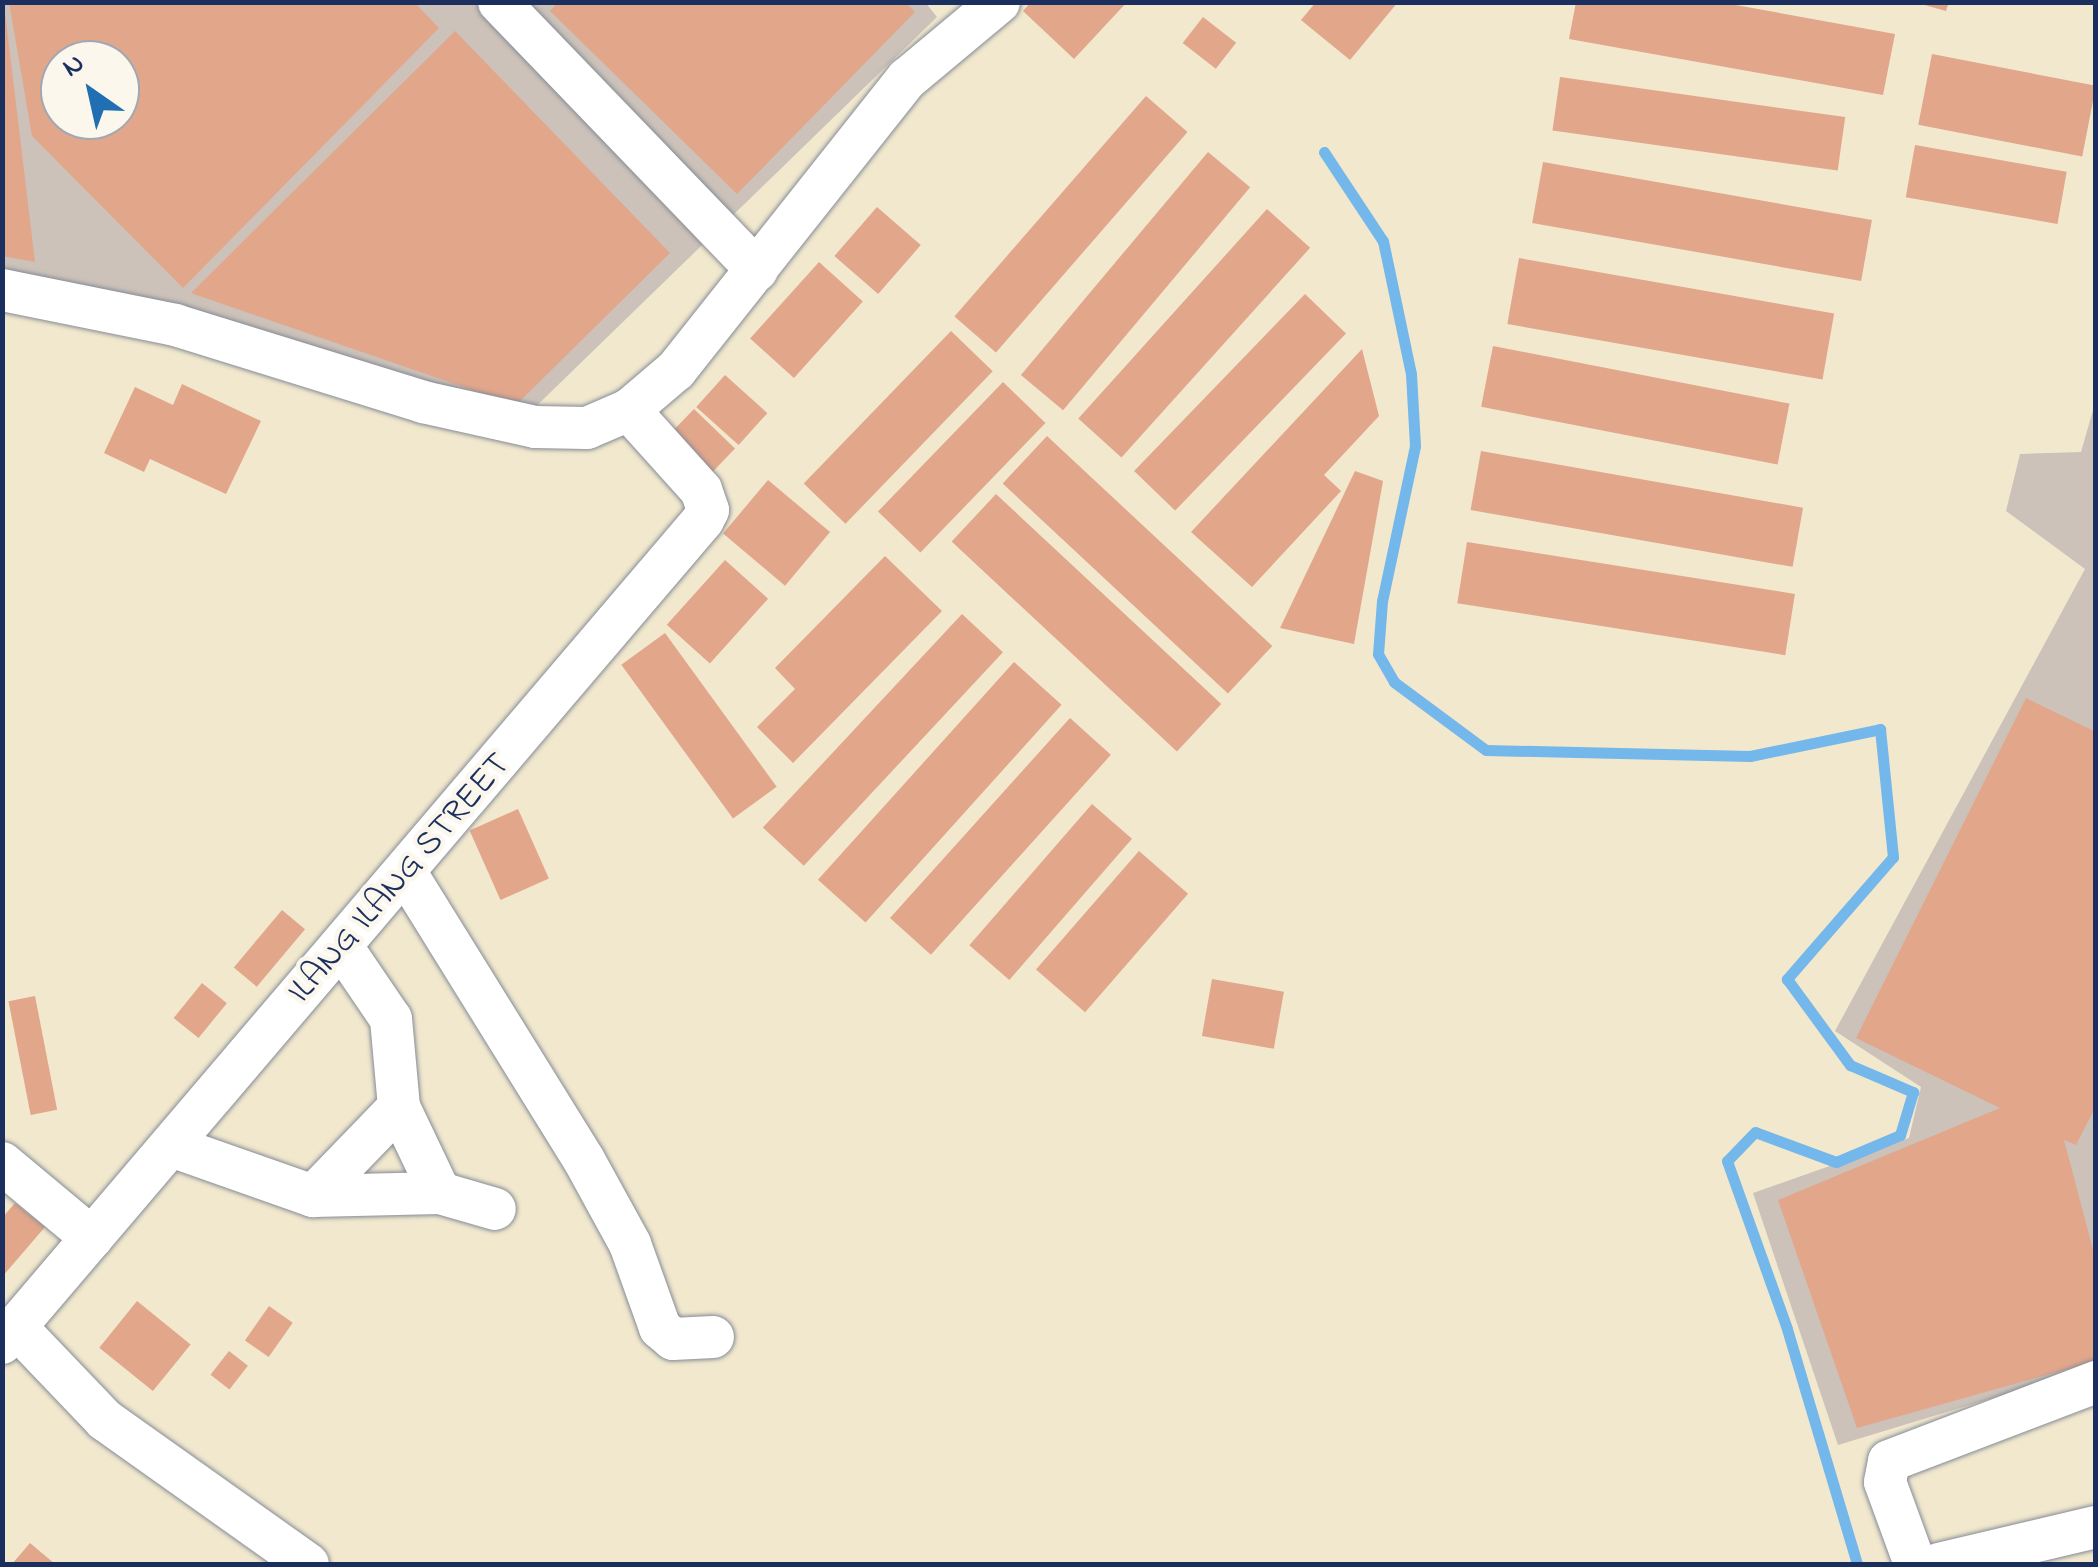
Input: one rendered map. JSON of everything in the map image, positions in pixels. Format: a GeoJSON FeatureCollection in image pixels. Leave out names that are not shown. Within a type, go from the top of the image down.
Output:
{"type":"FeatureCollection","features":[{"type":"Feature","properties":{"kind":"street"},"geometry":{"type":"LineString","coordinates":[[499,2],[757,270]]}},
{"type":"Feature","properties":{"kind":"street"},"geometry":{"type":"LineString","coordinates":[[2,290],[175,326],[423,402],[536,427],[587,428],[628,410],[676,370],[906,79],[1000,2]]}},
{"type":"Feature","properties":{"kind":"street","name":"ILANG ILANG STREET"},"geometry":{"type":"LineString","coordinates":[[9,1335],[406,873],[708,510],[701,490],[628,410]]}},
{"type":"Feature","properties":{"kind":"street"},"geometry":{"type":"LineString","coordinates":[[406,873],[593,1176],[630,1244],[660,1328],[673,1339],[713,1337]]}},
{"type":"Feature","properties":{"kind":"street"},"geometry":{"type":"LineString","coordinates":[[342,947],[391,1019],[399,1107],[440,1193]]}},
{"type":"Feature","properties":{"kind":"street"},"geometry":{"type":"LineString","coordinates":[[313,1196],[399,1107]]}},
{"type":"Feature","properties":{"kind":"street"},"geometry":{"type":"LineString","coordinates":[[171,1146],[313,1196],[440,1193],[495,1210]]}},
{"type":"Feature","properties":{"kind":"street"},"geometry":{"type":"LineString","coordinates":[[2,1163],[92,1238]]}},
{"type":"Feature","properties":{"kind":"street"},"geometry":{"type":"LineString","coordinates":[[9,1335],[105,1420],[308,1564]]}},
{"type":"Feature","properties":{"kind":"street"},"geometry":{"type":"LineString","coordinates":[[1915,1564],[1885,1482],[1888,1460],[2096,1382]]}},
{"type":"Feature","properties":{"kind":"street"},"geometry":{"type":"LineString","coordinates":[[1939,1564],[2096,1528]]}},
{"type":"Feature","properties":{"kind":"shaded area"},"geometry":{"type":"Polygon","coordinates":[[[925,2],[937,17],[524,418],[3,268],[2,3],[925,2]]]}},
{"type":"Feature","properties":{"kind":"shaded area"},"geometry":{"type":"Polygon","coordinates":[[[2095,403],[2095,1367],[1838,1445],[1753,1193],[1909,1138],[1921,1087],[1835,1031],[2085,569],[2006,511],[2020,454],[2081,452],[2095,403]]]}},
{"type":"Feature","properties":{"kind":"building"},"geometry":{"type":"Polygon","coordinates":[[[9,2],[414,2],[439,28],[183,288],[32,136],[9,2]]]}},
{"type":"Feature","properties":{"kind":"building"},"geometry":{"type":"Polygon","coordinates":[[[558,2],[905,2],[915,12],[737,194],[550,11],[558,2]]]}},
{"type":"Feature","properties":{"kind":"building"},"geometry":{"type":"Polygon","coordinates":[[[1031,2],[1127,2],[1074,59],[1023,11],[1031,2]]]}},
{"type":"Feature","properties":{"kind":"building"},"geometry":{"type":"Polygon","coordinates":[[[1316,2],[1398,2],[1350,60],[1301,20],[1316,2]]]}},
{"type":"Feature","properties":{"kind":"building"},"geometry":{"type":"Polygon","coordinates":[[[1576,2],[1719,2],[1895,34],[1883,95],[1569,39],[1576,2]]]}},
{"type":"Feature","properties":{"kind":"building"},"geometry":{"type":"Polygon","coordinates":[[[1914,2],[1949,2],[1946,11],[1914,2]]]}},
{"type":"Feature","properties":{"kind":"building"},"geometry":{"type":"Polygon","coordinates":[[[5,12],[35,262],[2,256],[5,12]]]}},
{"type":"Feature","properties":{"kind":"building"},"geometry":{"type":"Polygon","coordinates":[[[1203,17],[1236,43],[1216,69],[1183,43],[1203,17]]]}},
{"type":"Feature","properties":{"kind":"building"},"geometry":{"type":"Polygon","coordinates":[[[455,31],[670,253],[516,405],[191,293],[455,31]]]}},
{"type":"Feature","properties":{"kind":"building"},"geometry":{"type":"Polygon","coordinates":[[[1932,54],[2096,86],[2082,157],[1918,125],[1932,54]]]}},
{"type":"Feature","properties":{"kind":"building"},"geometry":{"type":"Polygon","coordinates":[[[1560,77],[1845,117],[1838,171],[1552,130],[1560,77]]]}},
{"type":"Feature","properties":{"kind":"building"},"geometry":{"type":"Polygon","coordinates":[[[1146,96],[1188,132],[996,352],[954,316],[1146,96]]]}},
{"type":"Feature","properties":{"kind":"building"},"geometry":{"type":"Polygon","coordinates":[[[1915,145],[2067,172],[2057,224],[1906,197],[1915,145]]]}},
{"type":"Feature","properties":{"kind":"building"},"geometry":{"type":"Polygon","coordinates":[[[1208,152],[1250,187],[1063,410],[1021,375],[1208,152]]]}},
{"type":"Feature","properties":{"kind":"building"},"geometry":{"type":"Polygon","coordinates":[[[1543,162],[1872,220],[1861,281],[1532,223],[1543,162]]]}},
{"type":"Feature","properties":{"kind":"building"},"geometry":{"type":"Polygon","coordinates":[[[877,207],[921,245],[878,294],[834,256],[877,207]]]}},
{"type":"Feature","properties":{"kind":"building"},"geometry":{"type":"Polygon","coordinates":[[[1267,209],[1310,248],[1121,457],[1078,419],[1267,209]]]}},
{"type":"Feature","properties":{"kind":"building"},"geometry":{"type":"Polygon","coordinates":[[[1519,258],[1834,314],[1823,380],[1507,324],[1519,258]]]}},
{"type":"Feature","properties":{"kind":"building"},"geometry":{"type":"Polygon","coordinates":[[[819,262],[863,301],[794,378],[750,339],[819,262]]]}},
{"type":"Feature","properties":{"kind":"building"},"geometry":{"type":"Polygon","coordinates":[[[1305,294],[1346,334],[1175,511],[1134,471],[1305,294]]]}},
{"type":"Feature","properties":{"kind":"building"},"geometry":{"type":"Polygon","coordinates":[[[951,331],[993,371],[845,524],[804,484],[951,331]]]}},
{"type":"Feature","properties":{"kind":"building"},"geometry":{"type":"Polygon","coordinates":[[[1493,346],[1789,404],[1778,464],[1481,407],[1493,346]]]}},
{"type":"Feature","properties":{"kind":"building"},"geometry":{"type":"Polygon","coordinates":[[[1362,349],[1379,416],[1324,475],[1341,491],[1252,587],[1191,532],[1362,349]]]}},
{"type":"Feature","properties":{"kind":"building"},"geometry":{"type":"Polygon","coordinates":[[[725,375],[767,413],[739,445],[696,407],[725,375]]]}},
{"type":"Feature","properties":{"kind":"building"},"geometry":{"type":"Polygon","coordinates":[[[1003,382],[1045,423],[920,552],[878,511],[1003,382]]]}},
{"type":"Feature","properties":{"kind":"building"},"geometry":{"type":"Polygon","coordinates":[[[182,384],[261,421],[226,494],[150,459],[144,472],[104,453],[135,387],[173,405],[182,384]]]}},
{"type":"Feature","properties":{"kind":"building"},"geometry":{"type":"Polygon","coordinates":[[[694,409],[735,449],[708,477],[667,437],[694,409]]]}},
{"type":"Feature","properties":{"kind":"building"},"geometry":{"type":"Polygon","coordinates":[[[1047,436],[1272,646],[1228,694],[1003,484],[1047,436]]]}},
{"type":"Feature","properties":{"kind":"building"},"geometry":{"type":"Polygon","coordinates":[[[1481,451],[1803,508],[1793,567],[1471,510],[1481,451]]]}},
{"type":"Feature","properties":{"kind":"building"},"geometry":{"type":"Polygon","coordinates":[[[1355,471],[1383,481],[1354,644],[1280,628],[1355,471]]]}},
{"type":"Feature","properties":{"kind":"building"},"geometry":{"type":"Polygon","coordinates":[[[768,480],[830,532],[785,586],[723,534],[768,480]]]}},
{"type":"Feature","properties":{"kind":"building"},"geometry":{"type":"Polygon","coordinates":[[[996,494],[1221,704],[1177,752],[952,542],[996,494]]]}},
{"type":"Feature","properties":{"kind":"building"},"geometry":{"type":"Polygon","coordinates":[[[1467,542],[1795,594],[1785,655],[1457,603],[1467,542]]]}},
{"type":"Feature","properties":{"kind":"building"},"geometry":{"type":"Polygon","coordinates":[[[885,556],[942,611],[793,763],[757,727],[795,689],[775,668],[885,556]]]}},
{"type":"Feature","properties":{"kind":"building"},"geometry":{"type":"Polygon","coordinates":[[[725,560],[768,599],[710,663],[667,625],[725,560]]]}},
{"type":"Feature","properties":{"kind":"building"},"geometry":{"type":"Polygon","coordinates":[[[962,614],[1003,652],[804,866],[763,828],[962,614]]]}},
{"type":"Feature","properties":{"kind":"building"},"geometry":{"type":"Polygon","coordinates":[[[665,633],[777,787],[733,818],[621,665],[665,633]]]}},
{"type":"Feature","properties":{"kind":"building"},"geometry":{"type":"Polygon","coordinates":[[[1014,662],[1062,705],[866,923],[818,880],[1014,662]]]}},
{"type":"Feature","properties":{"kind":"building"},"geometry":{"type":"Polygon","coordinates":[[[2026,698],[2096,732],[2096,1106],[2076,1145],[2064,1140],[2096,1261],[2096,1361],[1857,1428],[1778,1200],[2000,1108],[1856,1038],[2026,698]]]}},
{"type":"Feature","properties":{"kind":"building"},"geometry":{"type":"Polygon","coordinates":[[[1070,718],[1111,755],[931,955],[890,918],[1070,718]]]}},
{"type":"Feature","properties":{"kind":"building"},"geometry":{"type":"Polygon","coordinates":[[[1092,804],[1132,839],[1009,980],[969,945],[1092,804]]]}},
{"type":"Feature","properties":{"kind":"building"},"geometry":{"type":"Polygon","coordinates":[[[518,809],[549,878],[500,900],[470,831],[518,809]]]}},
{"type":"Feature","properties":{"kind":"building"},"geometry":{"type":"Polygon","coordinates":[[[1139,851],[1188,894],[1085,1012],[1036,969],[1139,851]]]}},
{"type":"Feature","properties":{"kind":"building"},"geometry":{"type":"Polygon","coordinates":[[[282,910],[305,929],[257,987],[234,967],[282,910]]]}},
{"type":"Feature","properties":{"kind":"building"},"geometry":{"type":"Polygon","coordinates":[[[1212,979],[1284,992],[1274,1049],[1202,1036],[1212,979]]]}},
{"type":"Feature","properties":{"kind":"building"},"geometry":{"type":"Polygon","coordinates":[[[202,983],[227,1003],[199,1038],[174,1018],[202,983]]]}},
{"type":"Feature","properties":{"kind":"building"},"geometry":{"type":"Polygon","coordinates":[[[35,996],[57,1110],[31,1115],[8,1001],[35,996]]]}},
{"type":"Feature","properties":{"kind":"building"},"geometry":{"type":"Polygon","coordinates":[[[15,1203],[45,1227],[2,1277],[2,1218],[15,1203]]]}},
{"type":"Feature","properties":{"kind":"building"},"geometry":{"type":"Polygon","coordinates":[[[137,1301],[191,1344],[153,1391],[99,1348],[137,1301]]]}},
{"type":"Feature","properties":{"kind":"building"},"geometry":{"type":"Polygon","coordinates":[[[269,1306],[293,1323],[269,1357],[245,1340],[269,1306]]]}},
{"type":"Feature","properties":{"kind":"building"},"geometry":{"type":"Polygon","coordinates":[[[229,1351],[248,1366],[229,1389],[211,1375],[229,1351]]]}},
{"type":"Feature","properties":{"kind":"building"},"geometry":{"type":"Polygon","coordinates":[[[30,1543],[55,1564],[12,1564],[30,1543]]]}},
{"type":"Feature","properties":{"kind":"waterway"},"geometry":{"type":"LineString","coordinates":[[1324,152],[1383,241],[1411,374],[1415,446],[1382,601],[1378,654],[1394,682],[1486,750],[1750,756],[1880,729],[1893,857],[1787,979],[1850,1065],[1913,1092],[1900,1135],[1836,1162],[1755,1132],[1727,1161],[1787,1329],[1857,1564]]}}]}
